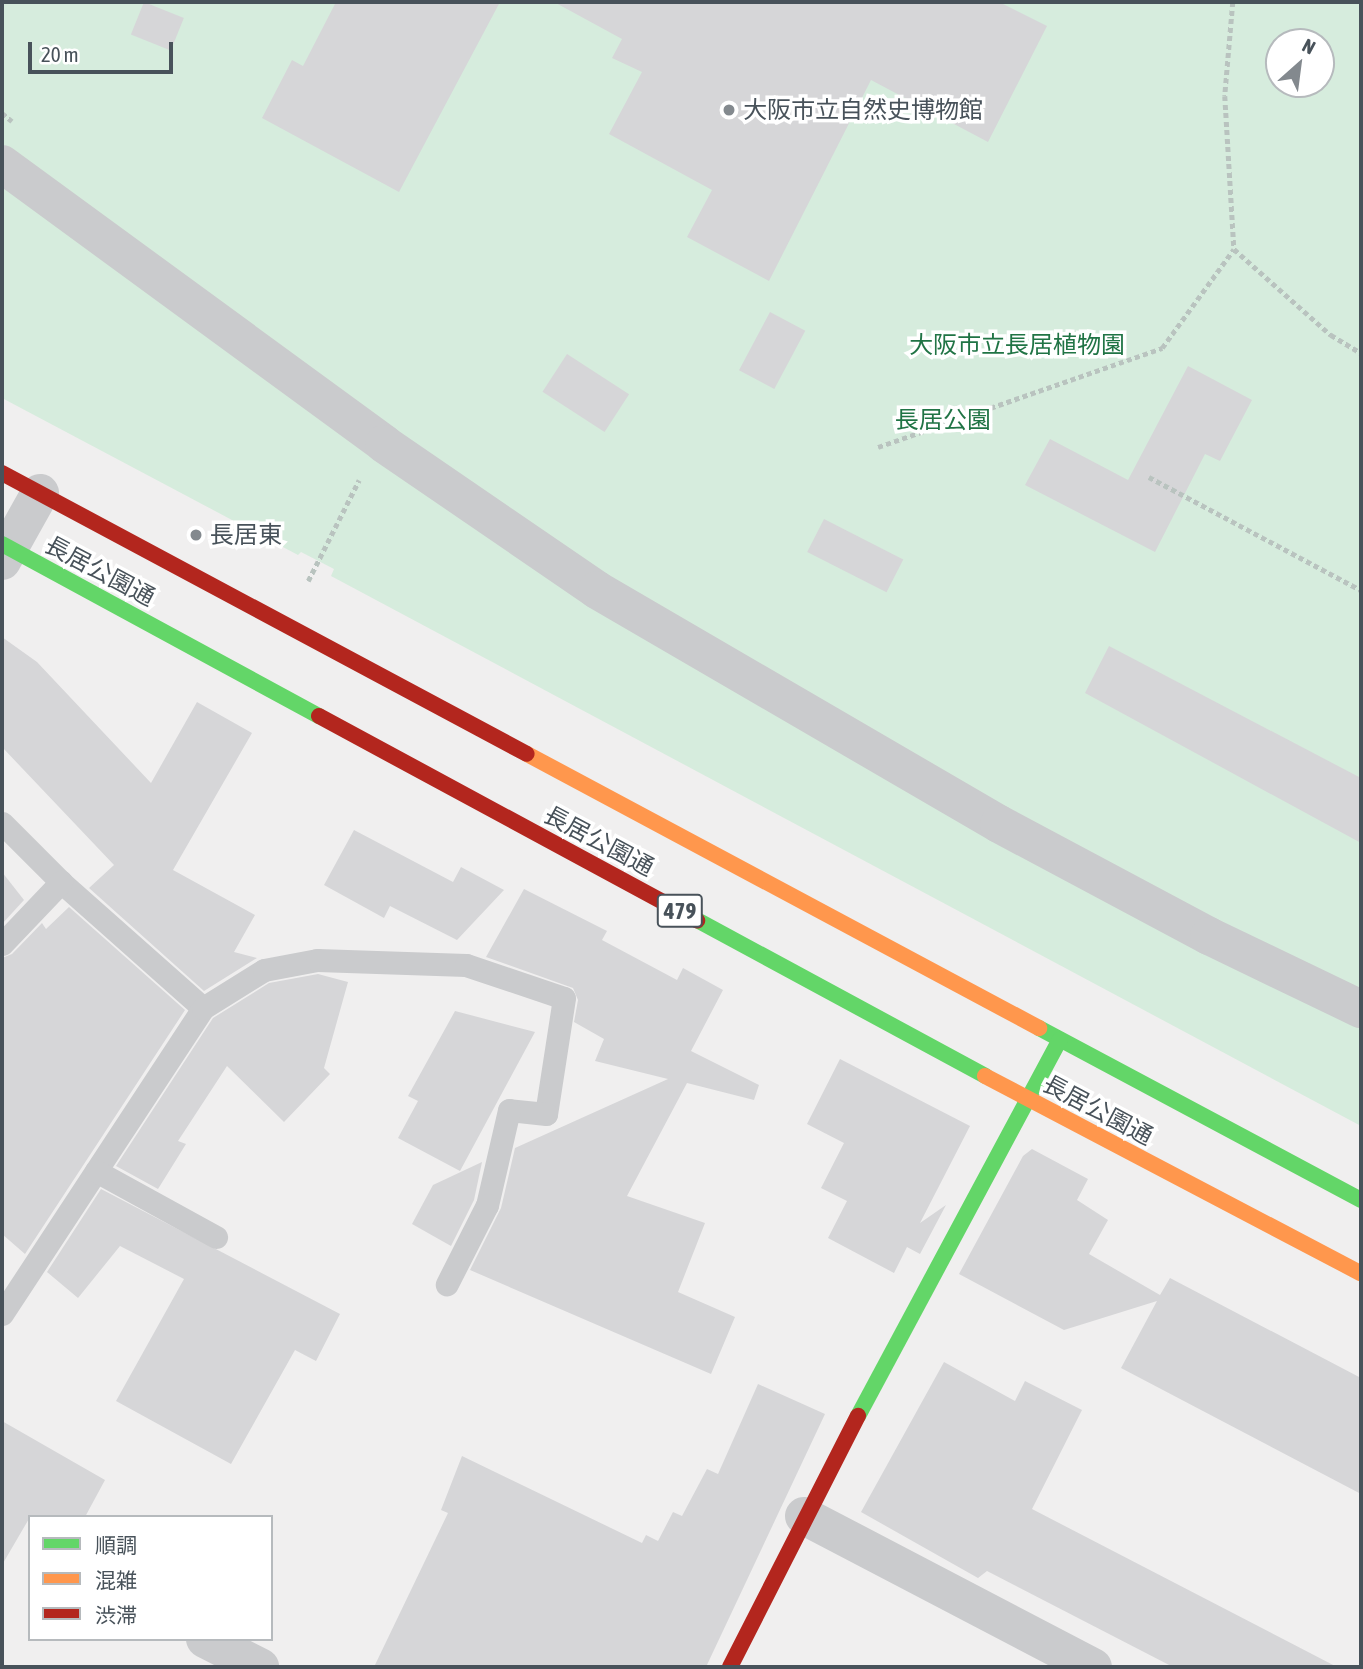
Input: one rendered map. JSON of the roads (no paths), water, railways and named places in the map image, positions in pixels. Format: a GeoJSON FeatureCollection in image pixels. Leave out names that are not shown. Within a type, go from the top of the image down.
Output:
{"type":"FeatureCollection","features":[{"type":"Feature","properties":{"kind":"main road","name":"長居公園通"},"geometry":{"type":"LineString","coordinates":[[2,472],[1361,1200]]}},
{"type":"Feature","properties":{"kind":"main road","name":"長居公園通"},"geometry":{"type":"LineString","coordinates":[[5,551],[1028,1099],[1361,1273]]}},
{"type":"Feature","properties":{"kind":"main road"},"geometry":{"type":"LineString","coordinates":[[730,1667],[804,1516],[1060,1040]]}},
{"type":"Feature","properties":{"kind":"street"},"geometry":{"type":"LineString","coordinates":[[2,164],[384,444],[597,590],[999,824],[1209,936],[1361,1009]]}},
{"type":"Feature","properties":{"kind":"street"},"geometry":{"type":"LineString","coordinates":[[5,551],[40,493]]}},
{"type":"Feature","properties":{"kind":"street"},"geometry":{"type":"LineString","coordinates":[[804,1516],[1093,1667]]}},
{"type":"Feature","properties":{"kind":"street"},"geometry":{"type":"LineString","coordinates":[[209,1641],[260,1667]]}},
{"type":"Feature","properties":{"kind":"lane"},"geometry":{"type":"LineString","coordinates":[[2,823],[61,882],[203,1009]]}},
{"type":"Feature","properties":{"kind":"lane"},"geometry":{"type":"LineString","coordinates":[[2,944],[61,882]]}},
{"type":"Feature","properties":{"kind":"lane"},"geometry":{"type":"LineString","coordinates":[[2,1314],[203,1009],[264,970],[317,960],[466,965],[564,998],[546,1114],[509,1110],[487,1205],[447,1283]]}},
{"type":"Feature","properties":{"kind":"lane"},"geometry":{"type":"LineString","coordinates":[[96,1171],[216,1237]]}},
{"type":"Feature","properties":{"kind":"place","name":"大阪市立自然史博物館"},"geometry":{"type":"Point","coordinates":[729,110]}},
{"type":"Feature","properties":{"kind":"place","name":"長居東"},"geometry":{"type":"Point","coordinates":[196,535]}},
{"type":"Feature","properties":{"kind":"park label","name":"大阪市立長居植物園"},"geometry":{"type":"Point","coordinates":[1017,345]}},
{"type":"Feature","properties":{"kind":"park label","name":"長居公園"},"geometry":{"type":"Point","coordinates":[943,420]}}]}
